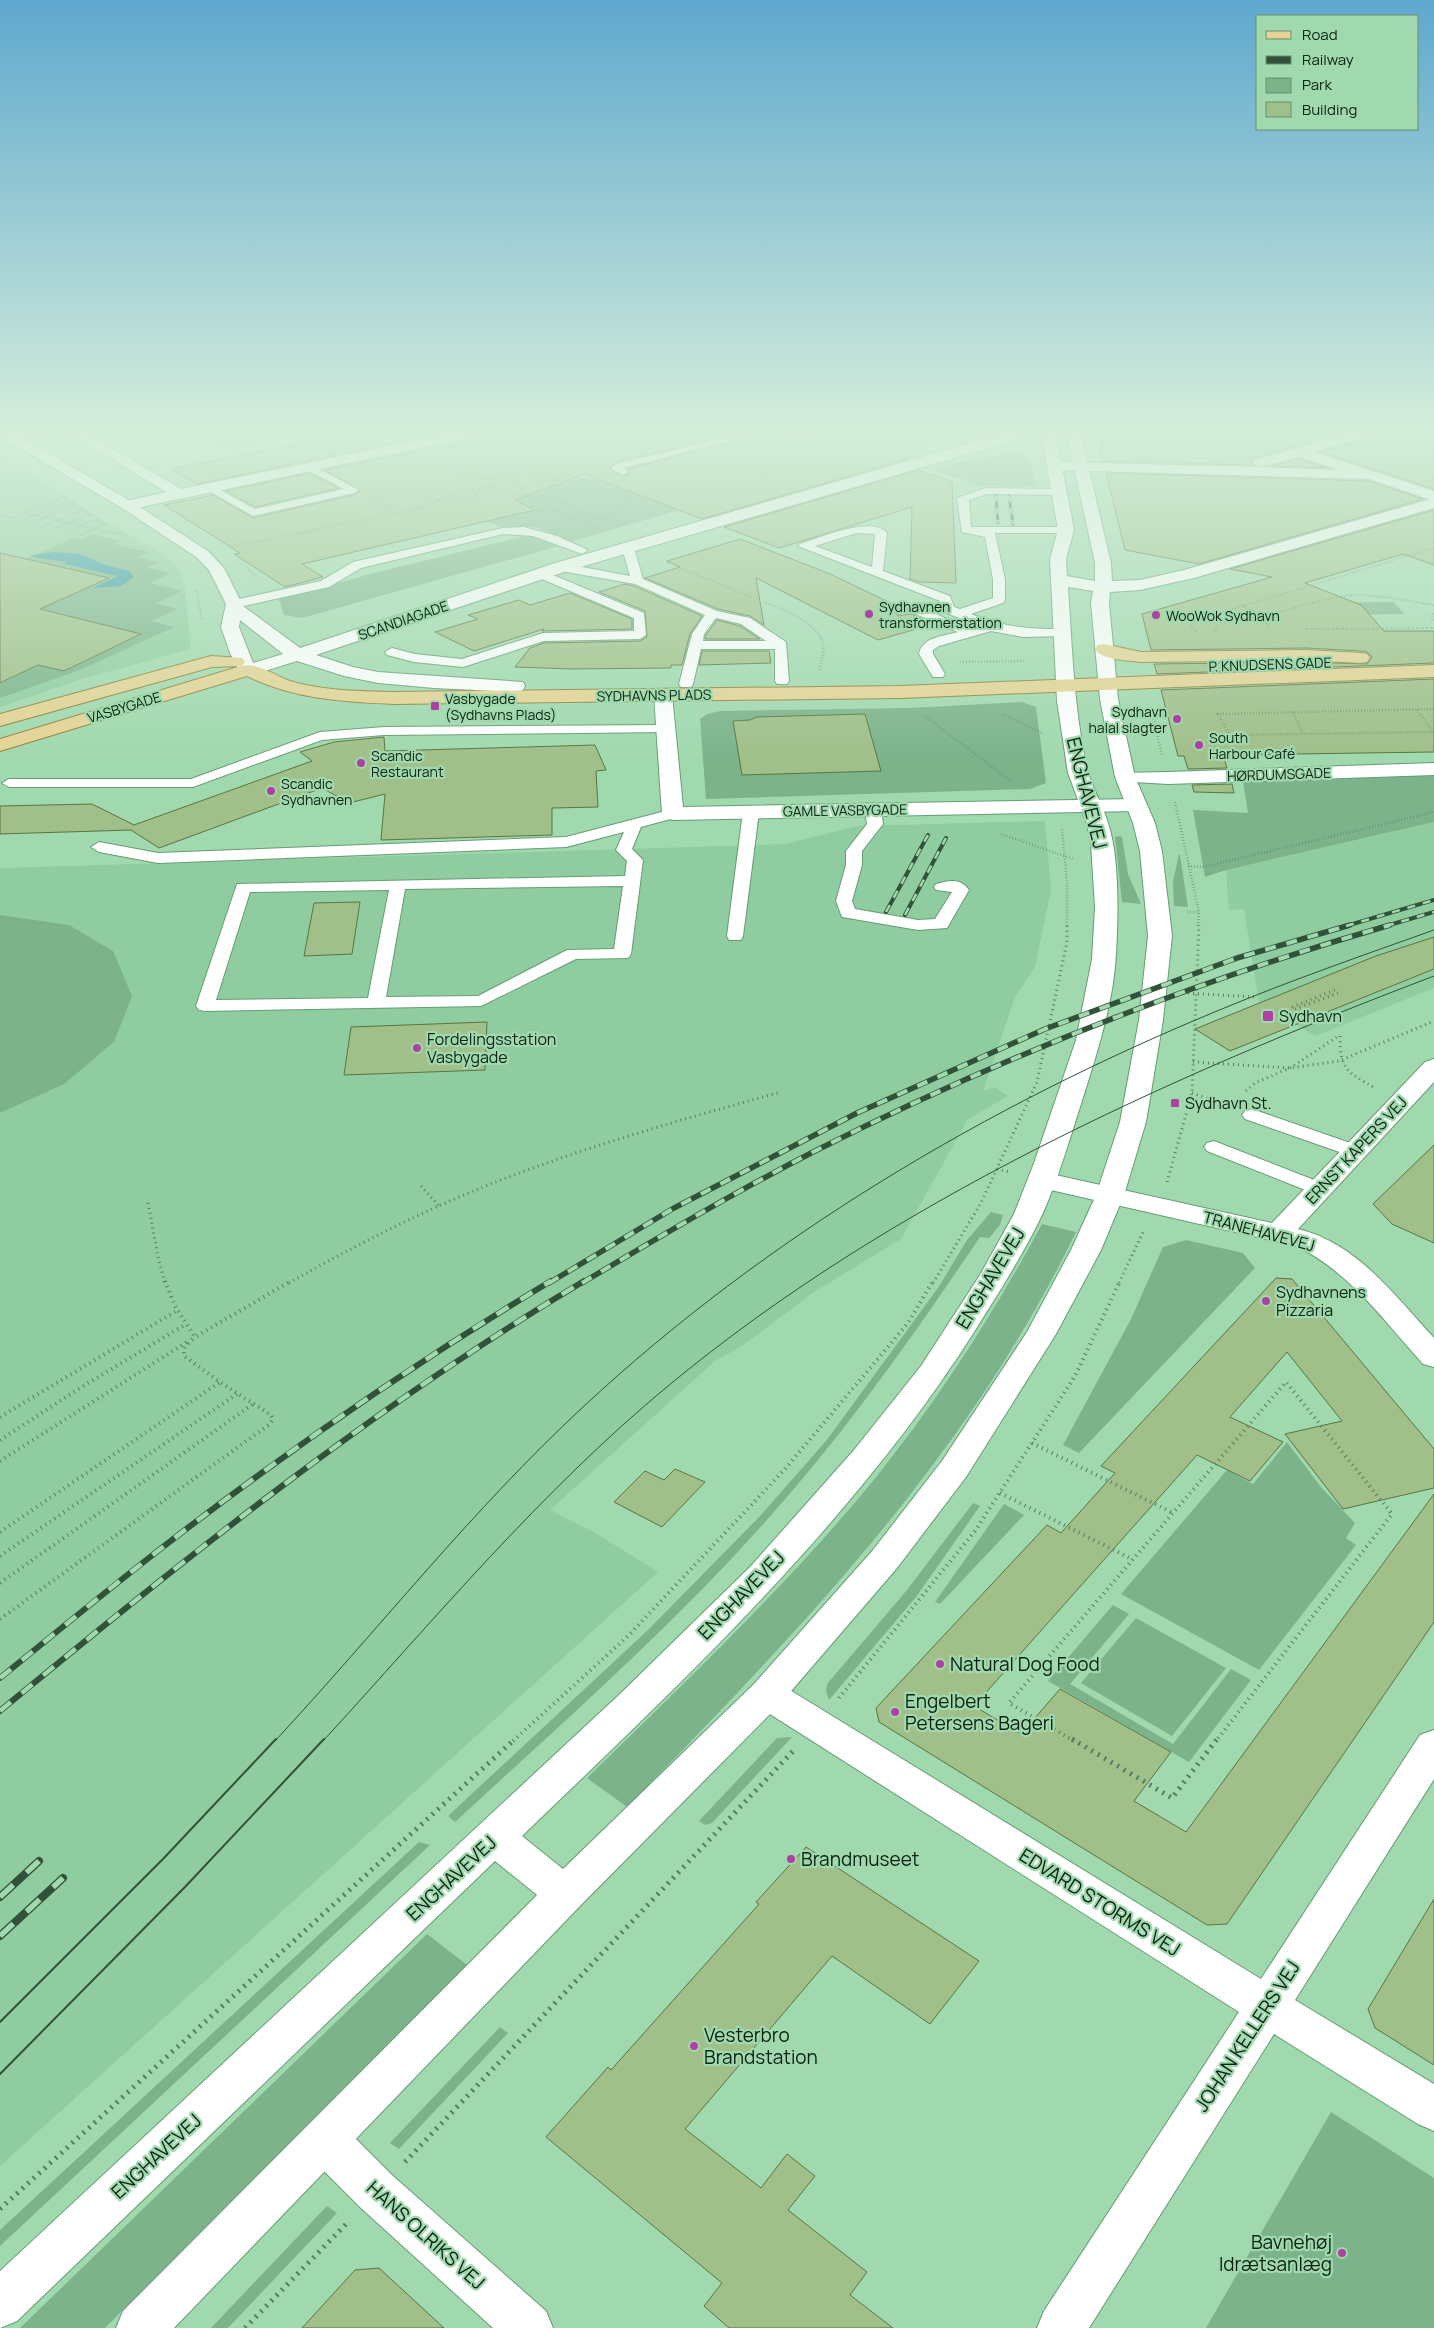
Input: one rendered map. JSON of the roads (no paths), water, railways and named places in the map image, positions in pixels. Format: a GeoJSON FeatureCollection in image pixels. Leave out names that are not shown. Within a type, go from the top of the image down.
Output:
{"type":"FeatureCollection","features":[{"type":"Feature","properties":{"kind":"main road"},"geometry":{"type":"LineString","coordinates":[[1104,649],[1120,654],[1141,657],[1306,655],[1390,659]]}},
{"type":"Feature","properties":{"kind":"main road","name":"P. KNUDSENS GADE"},"geometry":{"type":"LineString","coordinates":[[1107,676],[1390,659],[1434,659]]}},
{"type":"Feature","properties":{"kind":"main road","name":"VASBYGADE"},"geometry":{"type":"LineString","coordinates":[[0,720],[211,661],[249,662]]}},
{"type":"Feature","properties":{"kind":"main road","name":"VASBYGADE"},"geometry":{"type":"LineString","coordinates":[[0,745],[249,662]]}},
{"type":"Feature","properties":{"kind":"main road","name":"SYDHAVNS PLADS"},"geometry":{"type":"LineString","coordinates":[[249,662],[357,684],[516,686],[686,684],[938,674],[1064,678]]}},
{"type":"Feature","properties":{"kind":"main road","name":"SYDHAVNS PLADS"},"geometry":{"type":"LineString","coordinates":[[249,662],[290,689],[354,698],[900,692],[1064,678]]}},
{"type":"Feature","properties":{"kind":"main road","name":"P. KNUDSENS GADE"},"geometry":{"type":"LineString","coordinates":[[1107,676],[1434,671]]}},
{"type":"Feature","properties":{"kind":"main road"},"geometry":{"type":"LineString","coordinates":[[1064,678],[1107,676]]}},
{"type":"Feature","properties":{"kind":"street"},"geometry":{"type":"LineString","coordinates":[[180,540],[202,554],[216,568],[235,606],[277,642],[298,646],[329,666],[373,676],[516,686]]}},
{"type":"Feature","properties":{"kind":"street","name":"SCANDIAGADE"},"geometry":{"type":"LineString","coordinates":[[249,662],[541,574],[636,540]]}},
{"type":"Feature","properties":{"kind":"street","name":"SCANDIAGADE"},"geometry":{"type":"LineString","coordinates":[[365,616],[582,550],[637,540]]}},
{"type":"Feature","properties":{"kind":"street","name":"ENGHAVEVEJ"},"geometry":{"type":"LineString","coordinates":[[0,2304],[634,1704],[762,1575],[866,1458],[932,1373],[995,1275],[1028,1214],[1042,1180],[1089,1040],[1104,960],[1104,867],[1102,844],[1078,773],[1064,678],[1058,558],[1063,540]]}},
{"type":"Feature","properties":{"kind":"street"},"geometry":{"type":"LineString","coordinates":[[140,2328],[565,1894],[767,1694],[885,1559],[954,1469],[1041,1334],[1086,1250],[1110,1195],[1133,1122],[1155,992],[1160,936],[1155,875],[1144,823],[1125,777],[1107,676],[1100,603],[1103,563],[1098,540]]}},
{"type":"Feature","properties":{"kind":"street"},"geometry":{"type":"LineString","coordinates":[[1059,580],[1140,585],[1308,540]]}},
{"type":"Feature","properties":{"kind":"street"},"geometry":{"type":"LineString","coordinates":[[235,606],[230,627],[249,662],[277,642]]}},
{"type":"Feature","properties":{"kind":"street"},"geometry":{"type":"LineString","coordinates":[[663,695],[673,814]]}},
{"type":"Feature","properties":{"kind":"street","name":"HØRDUMSGADE"},"geometry":{"type":"LineString","coordinates":[[1125,777],[1168,778],[1434,769]]}},
{"type":"Feature","properties":{"kind":"street","name":"GAMLE VASBYGADE"},"geometry":{"type":"LineString","coordinates":[[673,814],[1136,804]]}},
{"type":"Feature","properties":{"kind":"street","name":"ERNST KAPERS VEJ"},"geometry":{"type":"LineString","coordinates":[[1278,1233],[1434,1067]]}},
{"type":"Feature","properties":{"kind":"street","name":"TRANEHAVEVEJ"},"geometry":{"type":"LineString","coordinates":[[1042,1180],[1306,1240],[1321,1247],[1354,1270],[1434,1357]]}},
{"type":"Feature","properties":{"kind":"street","name":"EDVARD STORMS VEJ"},"geometry":{"type":"LineString","coordinates":[[767,1694],[1434,2109]]}},
{"type":"Feature","properties":{"kind":"street","name":"JOHAN KELLERS VEJ"},"geometry":{"type":"LineString","coordinates":[[1061,2328],[1434,1746]]}},
{"type":"Feature","properties":{"kind":"street"},"geometry":{"type":"LineString","coordinates":[[494,1837],[565,1894]]}},
{"type":"Feature","properties":{"kind":"street","name":"HANS OLRIKS VEJ"},"geometry":{"type":"LineString","coordinates":[[325,2140],[377,2192],[529,2328]]}},
{"type":"Feature","properties":{"kind":"lane"},"geometry":{"type":"LineString","coordinates":[[235,606],[325,584],[357,565],[466,540]]}},
{"type":"Feature","properties":{"kind":"lane"},"geometry":{"type":"LineString","coordinates":[[556,540],[582,550]]}},
{"type":"Feature","properties":{"kind":"lane"},"geometry":{"type":"LineString","coordinates":[[825,540],[804,546],[946,599],[948,609],[991,627],[1023,633],[1062,634]]}},
{"type":"Feature","properties":{"kind":"lane"},"geometry":{"type":"LineString","coordinates":[[877,573],[880,540]]}},
{"type":"Feature","properties":{"kind":"lane"},"geometry":{"type":"LineString","coordinates":[[959,614],[999,600],[999,579],[995,552],[991,548],[990,540]]}},
{"type":"Feature","properties":{"kind":"lane"},"geometry":{"type":"LineString","coordinates":[[625,543],[638,581]]}},
{"type":"Feature","properties":{"kind":"lane"},"geometry":{"type":"LineString","coordinates":[[561,567],[638,581],[712,614],[745,621],[781,645]]}},
{"type":"Feature","properties":{"kind":"lane"},"geometry":{"type":"LineString","coordinates":[[392,652],[414,658],[463,663],[543,637],[640,635],[640,616],[541,574]]}},
{"type":"Feature","properties":{"kind":"lane"},"geometry":{"type":"LineString","coordinates":[[628,611],[673,596]]}},
{"type":"Feature","properties":{"kind":"lane"},"geometry":{"type":"LineString","coordinates":[[902,611],[912,608],[972,633]]}},
{"type":"Feature","properties":{"kind":"lane"},"geometry":{"type":"LineString","coordinates":[[686,684],[698,634],[712,614]]}},
{"type":"Feature","properties":{"kind":"lane"},"geometry":{"type":"LineString","coordinates":[[938,674],[926,654],[927,648],[934,643],[991,627]]}},
{"type":"Feature","properties":{"kind":"lane"},"geometry":{"type":"LineString","coordinates":[[695,646],[781,645]]}},
{"type":"Feature","properties":{"kind":"lane"},"geometry":{"type":"LineString","coordinates":[[781,645],[782,681]]}},
{"type":"Feature","properties":{"kind":"lane"},"geometry":{"type":"LineString","coordinates":[[9,783],[193,783],[320,736],[384,731],[666,729]]}},
{"type":"Feature","properties":{"kind":"lane"},"geometry":{"type":"LineString","coordinates":[[873,810],[875,824],[854,851],[854,865],[844,901],[848,913],[918,925],[941,924],[961,890],[952,885],[942,887]]}},
{"type":"Feature","properties":{"kind":"lane"},"geometry":{"type":"LineString","coordinates":[[735,936],[751,812]]}},
{"type":"Feature","properties":{"kind":"lane"},"geometry":{"type":"LineString","coordinates":[[99,847],[158,858],[566,842],[673,814]]}},
{"type":"Feature","properties":{"kind":"lane"},"geometry":{"type":"LineString","coordinates":[[630,882],[243,887],[205,1006],[481,1001],[573,954],[622,954],[634,860],[624,850],[635,824]]}},
{"type":"Feature","properties":{"kind":"lane"},"geometry":{"type":"LineString","coordinates":[[376,1003],[398,885]]}},
{"type":"Feature","properties":{"kind":"lane"},"geometry":{"type":"LineString","coordinates":[[1252,1114],[1355,1152]]}},
{"type":"Feature","properties":{"kind":"lane"},"geometry":{"type":"LineString","coordinates":[[1214,1147],[1320,1189]]}},
{"type":"Feature","properties":{"kind":"water"},"geometry":{"type":"Polygon","coordinates":[[[53,552],[79,554],[106,565],[129,571],[134,577],[121,586],[93,588],[118,576],[64,564],[66,562],[30,556],[53,552]]]}},
{"type":"Feature","properties":{"kind":"tram line"},"geometry":{"type":"LineString","coordinates":[[275,1741],[464,1529],[542,1446],[583,1407],[654,1345],[727,1286],[804,1232],[883,1180],[964,1133],[1047,1089],[1131,1048],[1271,989],[1434,930]]}},
{"type":"Feature","properties":{"kind":"tram line"},"geometry":{"type":"LineString","coordinates":[[323,1741],[447,1603],[576,1469],[621,1426],[668,1386],[754,1320],[844,1259],[937,1202],[1034,1150],[1132,1102],[1232,1057],[1434,976]]}},
{"type":"Feature","properties":{"kind":"tram line"},"geometry":{"type":"LineString","coordinates":[[0,2022],[163,1859],[276,1739]]}},
{"type":"Feature","properties":{"kind":"tram line"},"geometry":{"type":"LineString","coordinates":[[0,2074],[185,1887],[324,1739]]}},
{"type":"Feature","properties":{"kind":"railway"},"geometry":{"type":"LineString","coordinates":[[886,912],[928,835]]}},
{"type":"Feature","properties":{"kind":"railway"},"geometry":{"type":"LineString","coordinates":[[905,915],[946,838]]}},
{"type":"Feature","properties":{"kind":"railway"},"geometry":{"type":"LineString","coordinates":[[1346,926],[1434,900]]}},
{"type":"Feature","properties":{"kind":"railway"},"geometry":{"type":"LineString","coordinates":[[1386,926],[1434,912]]}},
{"type":"Feature","properties":{"kind":"railway"},"geometry":{"type":"LineString","coordinates":[[549,1283],[674,1208],[857,1113],[1045,1029],[1237,958],[1350,925]]}},
{"type":"Feature","properties":{"kind":"railway"},"geometry":{"type":"LineString","coordinates":[[582,1283],[697,1215],[785,1167],[955,1084],[1097,1024],[1170,997],[1242,971],[1390,925]]}},
{"type":"Feature","properties":{"kind":"railway"},"geometry":{"type":"LineString","coordinates":[[0,1678],[139,1566],[254,1478],[401,1376],[551,1281]]}},
{"type":"Feature","properties":{"kind":"railway"},"geometry":{"type":"LineString","coordinates":[[0,1711],[140,1596],[357,1431],[431,1379],[584,1281]]}},
{"type":"Feature","properties":{"kind":"railway"},"geometry":{"type":"LineString","coordinates":[[0,1897],[39,1861]]}},
{"type":"Feature","properties":{"kind":"railway"},"geometry":{"type":"LineString","coordinates":[[0,1936],[63,1878]]}},
{"type":"Feature","properties":{"kind":"place","name":"Sydhavnen transformerstation"},"geometry":{"type":"Point","coordinates":[869,614]}},
{"type":"Feature","properties":{"kind":"place","name":"WooWok Sydhavn"},"geometry":{"type":"Point","coordinates":[1156,615]}},
{"type":"Feature","properties":{"kind":"place","name":"Vasbygade (Sydhavns Plads)"},"geometry":{"type":"Point","coordinates":[435,706]}},
{"type":"Feature","properties":{"kind":"place","name":"Sydhavn halal slagter"},"geometry":{"type":"Point","coordinates":[1177,719]}},
{"type":"Feature","properties":{"kind":"place","name":"South Harbour Café"},"geometry":{"type":"Point","coordinates":[1199,745]}},
{"type":"Feature","properties":{"kind":"place","name":"Scandic Restaurant"},"geometry":{"type":"Point","coordinates":[361,763]}},
{"type":"Feature","properties":{"kind":"place","name":"Scandic Sydhavnen"},"geometry":{"type":"Point","coordinates":[271,791]}},
{"type":"Feature","properties":{"kind":"place","name":"Sydhavn"},"geometry":{"type":"Point","coordinates":[1268,1016]}},
{"type":"Feature","properties":{"kind":"place","name":"Fordelingsstation Vasbygade"},"geometry":{"type":"Point","coordinates":[417,1048]}},
{"type":"Feature","properties":{"kind":"place","name":"Sydhavn St."},"geometry":{"type":"Point","coordinates":[1175,1103]}},
{"type":"Feature","properties":{"kind":"place","name":"Sydhavnens Pizzaria"},"geometry":{"type":"Point","coordinates":[1266,1301]}},
{"type":"Feature","properties":{"kind":"place","name":"Natural Dog Food"},"geometry":{"type":"Point","coordinates":[940,1664]}},
{"type":"Feature","properties":{"kind":"place","name":"Engelbert Petersens Bageri"},"geometry":{"type":"Point","coordinates":[895,1712]}},
{"type":"Feature","properties":{"kind":"place","name":"Brandmuseet"},"geometry":{"type":"Point","coordinates":[791,1859]}},
{"type":"Feature","properties":{"kind":"place","name":"Vesterbro Brandstation"},"geometry":{"type":"Point","coordinates":[694,2046]}},
{"type":"Feature","properties":{"kind":"place","name":"Bavnehøj Idrætsanlæg"},"geometry":{"type":"Point","coordinates":[1342,2253]}}]}
